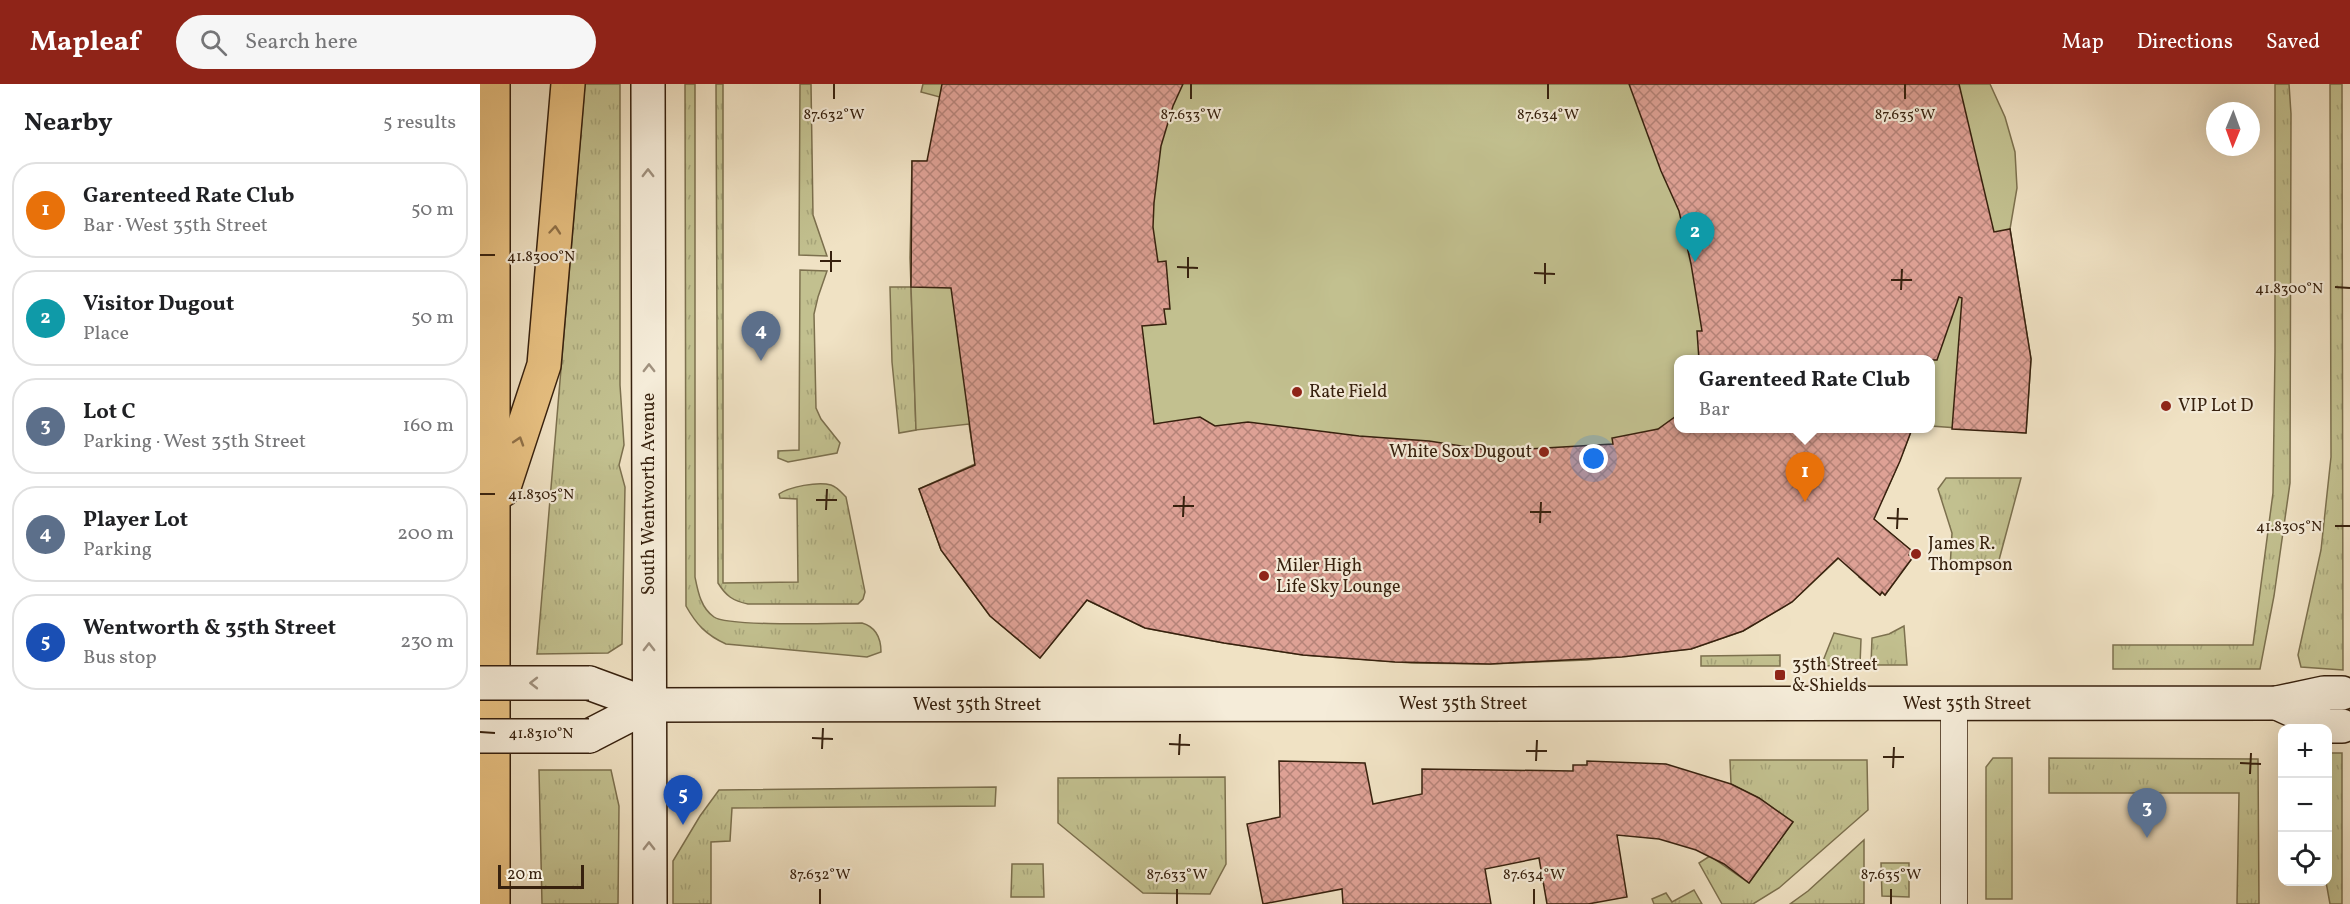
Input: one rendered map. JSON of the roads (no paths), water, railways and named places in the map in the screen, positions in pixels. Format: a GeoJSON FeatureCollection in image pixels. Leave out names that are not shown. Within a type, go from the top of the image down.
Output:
{"type":"FeatureCollection","features":[{"type":"Feature","properties":{"kind":"highway"},"geometry":{"type":"LineString","coordinates":[[493,84],[493,904]]}},
{"type":"Feature","properties":{"kind":"highway"},"geometry":{"type":"LineString","coordinates":[[494,517],[544,365],[568,84]]}},
{"type":"Feature","properties":{"kind":"main road","name":"South Wentworth Avenue"},"geometry":{"type":"LineString","coordinates":[[648,84],[650,904]]}},
{"type":"Feature","properties":{"kind":"main road","name":"West 35th Street"},"geometry":{"type":"LineString","coordinates":[[480,683],[589,683],[649,705],[2277,703],[2324,693],[2342,693]]}},
{"type":"Feature","properties":{"kind":"main road","name":"West 35th Street"},"geometry":{"type":"LineString","coordinates":[[2277,703],[2327,726],[2342,726]]}},
{"type":"Feature","properties":{"kind":"main road","name":"West 35th Street"},"geometry":{"type":"LineString","coordinates":[[480,736],[589,736],[649,705]]}},
{"type":"Feature","properties":{"kind":"street"},"geometry":{"type":"LineString","coordinates":[[1954,704],[1954,904]]}},
{"type":"Feature","properties":{"kind":"place","name":"Visitor Dugout"},"geometry":{"type":"Point","coordinates":[1695,262]}},
{"type":"Feature","properties":{"kind":"place","name":"Player Lot"},"geometry":{"type":"Point","coordinates":[761,361]}},
{"type":"Feature","properties":{"kind":"place","name":"Rate Field"},"geometry":{"type":"Point","coordinates":[1297,392]}},
{"type":"Feature","properties":{"kind":"place","name":"VIP Lot D"},"geometry":{"type":"Point","coordinates":[2166,406]}},
{"type":"Feature","properties":{"kind":"place","name":"White Sox Dugout"},"geometry":{"type":"Point","coordinates":[1544,452]}},
{"type":"Feature","properties":{"kind":"place","name":"Garenteed Rate Club"},"geometry":{"type":"Point","coordinates":[1805,502]}},
{"type":"Feature","properties":{"kind":"place","name":"James R. Thompson"},"geometry":{"type":"Point","coordinates":[1916,554]}},
{"type":"Feature","properties":{"kind":"place","name":"Miler High Life Sky Lounge"},"geometry":{"type":"Point","coordinates":[1264,576]}},
{"type":"Feature","properties":{"kind":"place","name":"35th Street & Shields"},"geometry":{"type":"Point","coordinates":[1780,675]}},
{"type":"Feature","properties":{"kind":"place","name":"Wentworth & 35th Street"},"geometry":{"type":"Point","coordinates":[683,825]}},
{"type":"Feature","properties":{"kind":"place","name":"Lot C"},"geometry":{"type":"Point","coordinates":[2147,838]}}]}
